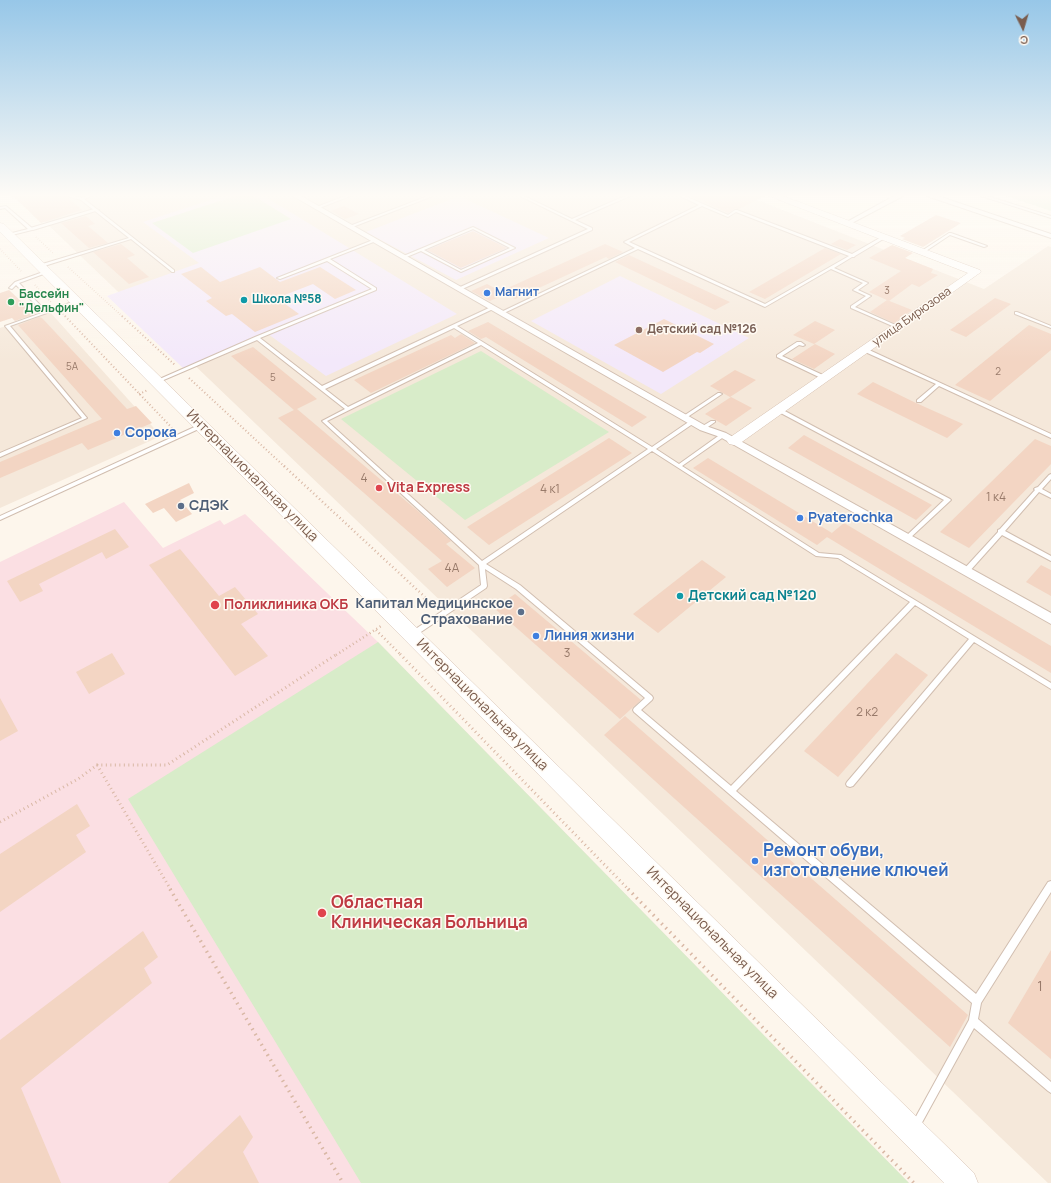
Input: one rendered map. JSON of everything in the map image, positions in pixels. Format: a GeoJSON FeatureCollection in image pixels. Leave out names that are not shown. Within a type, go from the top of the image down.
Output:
{"type":"FeatureCollection","features":[{"type":"Feature","properties":{"kind":"main road","name":"Интернациональная улица"},"geometry":{"type":"LineString","coordinates":[[17,251],[38,272],[76,302],[964,1183]]}},
{"type":"Feature","properties":{"kind":"main road","name":"улица Бирюзова"},"geometry":{"type":"LineString","coordinates":[[734,441],[976,272],[922,252]]}},
{"type":"Feature","properties":{"kind":"street"},"geometry":{"type":"LineString","coordinates":[[392,251],[692,422],[708,425],[723,435],[1051,619]]}},
{"type":"Feature","properties":{"kind":"lane"},"geometry":{"type":"LineString","coordinates":[[11,288],[16,283],[60,259],[86,251]]}},
{"type":"Feature","properties":{"kind":"lane"},"geometry":{"type":"LineString","coordinates":[[148,251],[173,271]]}},
{"type":"Feature","properties":{"kind":"lane"},"geometry":{"type":"LineString","coordinates":[[279,278],[347,251]]}},
{"type":"Feature","properties":{"kind":"lane"},"geometry":{"type":"LineString","coordinates":[[403,257],[418,251]]}},
{"type":"Feature","properties":{"kind":"lane"},"geometry":{"type":"LineString","coordinates":[[423,251],[462,271],[506,251]]}},
{"type":"Feature","properties":{"kind":"lane"},"geometry":{"type":"LineString","coordinates":[[459,289],[542,251]]}},
{"type":"Feature","properties":{"kind":"lane"},"geometry":{"type":"LineString","coordinates":[[501,313],[631,251]]}},
{"type":"Feature","properties":{"kind":"lane"},"geometry":{"type":"LineString","coordinates":[[645,251],[765,306],[860,251]]}},
{"type":"Feature","properties":{"kind":"lane"},"geometry":{"type":"LineString","coordinates":[[840,251],[852,256]]}},
{"type":"Feature","properties":{"kind":"lane"},"geometry":{"type":"LineString","coordinates":[[156,381],[375,289],[327,259]]}},
{"type":"Feature","properties":{"kind":"lane"},"geometry":{"type":"LineString","coordinates":[[831,268],[866,283],[854,290],[870,296],[852,307],[898,327]]}},
{"type":"Feature","properties":{"kind":"lane"},"geometry":{"type":"LineString","coordinates":[[16,283],[41,308]]}},
{"type":"Feature","properties":{"kind":"lane"},"geometry":{"type":"LineString","coordinates":[[0,455],[85,418],[7,326],[76,302]]}},
{"type":"Feature","properties":{"kind":"lane"},"geometry":{"type":"LineString","coordinates":[[322,388],[492,308]]}},
{"type":"Feature","properties":{"kind":"lane"},"geometry":{"type":"LineString","coordinates":[[1016,314],[1051,327]]}},
{"type":"Feature","properties":{"kind":"lane"},"geometry":{"type":"LineString","coordinates":[[454,326],[652,449],[818,555],[839,556],[1051,686]]}},
{"type":"Feature","properties":{"kind":"lane"},"geometry":{"type":"LineString","coordinates":[[257,338],[348,410]]}},
{"type":"Feature","properties":{"kind":"lane"},"geometry":{"type":"LineString","coordinates":[[482,343],[324,421],[482,564],[518,587],[650,698],[636,710],[977,1001]]}},
{"type":"Feature","properties":{"kind":"lane"},"geometry":{"type":"LineString","coordinates":[[799,343],[779,356],[825,378]]}},
{"type":"Feature","properties":{"kind":"lane"},"geometry":{"type":"LineString","coordinates":[[865,350],[1051,436]]}},
{"type":"Feature","properties":{"kind":"lane"},"geometry":{"type":"LineString","coordinates":[[919,401],[939,384]]}},
{"type":"Feature","properties":{"kind":"lane"},"geometry":{"type":"LineString","coordinates":[[684,417],[720,394]]}},
{"type":"Feature","properties":{"kind":"lane"},"geometry":{"type":"LineString","coordinates":[[779,410],[948,500],[907,538]]}},
{"type":"Feature","properties":{"kind":"lane"},"geometry":{"type":"LineString","coordinates":[[482,564],[692,422]]}},
{"type":"Feature","properties":{"kind":"lane"},"geometry":{"type":"LineString","coordinates":[[0,518],[201,426]]}},
{"type":"Feature","properties":{"kind":"lane"},"geometry":{"type":"LineString","coordinates":[[679,466],[723,435]]}},
{"type":"Feature","properties":{"kind":"lane"},"geometry":{"type":"LineString","coordinates":[[966,571],[1037,489],[1051,476]]}},
{"type":"Feature","properties":{"kind":"lane"},"geometry":{"type":"LineString","coordinates":[[1037,489],[1051,496]]}},
{"type":"Feature","properties":{"kind":"lane"},"geometry":{"type":"LineString","coordinates":[[1000,531],[1051,559]]}},
{"type":"Feature","properties":{"kind":"lane"},"geometry":{"type":"LineString","coordinates":[[412,635],[484,586],[482,564]]}},
{"type":"Feature","properties":{"kind":"lane"},"geometry":{"type":"LineString","coordinates":[[732,791],[914,602]]}},
{"type":"Feature","properties":{"kind":"lane"},"geometry":{"type":"LineString","coordinates":[[850,784],[973,638]]}},
{"type":"Feature","properties":{"kind":"lane"},"geometry":{"type":"LineString","coordinates":[[912,1131],[973,1021],[977,1001],[1051,885]]}},
{"type":"Feature","properties":{"kind":"lane"},"geometry":{"type":"LineString","coordinates":[[973,1021],[1051,1088]]}},
{"type":"Feature","properties":{"kind":"path"},"geometry":{"type":"LineString","coordinates":[[17,251],[38,272],[57,308],[179,436]]}},
{"type":"Feature","properties":{"kind":"path"},"geometry":{"type":"LineString","coordinates":[[0,822],[78,779],[97,765],[167,764],[426,598],[52,251]]}},
{"type":"Feature","properties":{"kind":"path"},"geometry":{"type":"LineString","coordinates":[[376,630],[914,1183]]}},
{"type":"Feature","properties":{"kind":"path"},"geometry":{"type":"LineString","coordinates":[[97,765],[343,1183]]}},
{"type":"Feature","properties":{"kind":"shaded area"},"geometry":{"type":"Polygon","coordinates":[[[76,251],[888,251],[984,289],[1040,251],[1051,251],[1051,1183],[1048,1183],[76,251]]]}},
{"type":"Feature","properties":{"kind":"shaded area"},"geometry":{"type":"Polygon","coordinates":[[[183,251],[354,251],[457,314],[326,376],[268,334],[183,368],[107,296],[199,263],[183,251]]]}},
{"type":"Feature","properties":{"kind":"shaded area"},"geometry":{"type":"Polygon","coordinates":[[[402,251],[520,251],[456,280],[402,251]]]}},
{"type":"Feature","properties":{"kind":"shaded area","name":"Детский сад №126"},"geometry":{"type":"Polygon","coordinates":[[[620,276],[749,338],[661,394],[531,321],[620,276]]]}},
{"type":"Feature","properties":{"kind":"shaded area"},"geometry":{"type":"Polygon","coordinates":[[[50,312],[161,436],[0,508],[0,328],[50,312]]]}},
{"type":"Feature","properties":{"kind":"shaded area","name":"Областная Клиническая Больница"},"geometry":{"type":"Polygon","coordinates":[[[124,502],[163,548],[220,520],[224,525],[245,514],[378,642],[909,1183],[0,1183],[0,562],[124,502]]]}},
{"type":"Feature","properties":{"kind":"green space"},"geometry":{"type":"Polygon","coordinates":[[[481,351],[609,432],[465,520],[341,419],[481,351]]]}},
{"type":"Feature","properties":{"kind":"green space"},"geometry":{"type":"Polygon","coordinates":[[[378,642],[909,1183],[361,1183],[128,799],[378,642]]]}},
{"type":"Feature","properties":{"kind":"building"},"geometry":{"type":"Polygon","coordinates":[[[130,251],[135,255],[127,258],[149,277],[129,284],[93,252],[130,251]]]}},
{"type":"Feature","properties":{"kind":"building"},"geometry":{"type":"Polygon","coordinates":[[[429,251],[500,251],[461,268],[429,251]]]}},
{"type":"Feature","properties":{"kind":"building"},"geometry":{"type":"Polygon","coordinates":[[[589,251],[623,252],[609,259],[606,257],[515,299],[501,291],[589,251]]]}},
{"type":"Feature","properties":{"kind":"building"},"geometry":{"type":"Polygon","coordinates":[[[819,251],[834,251],[841,254],[765,299],[749,292],[819,251]]]}},
{"type":"Feature","properties":{"kind":"building"},"geometry":{"type":"Polygon","coordinates":[[[881,251],[908,251],[913,253],[905,258],[933,269],[931,273],[938,275],[919,287],[912,284],[889,301],[869,292],[901,271],[869,258],[881,251]]]}},
{"type":"Feature","properties":{"kind":"building"},"geometry":{"type":"Polygon","coordinates":[[[629,255],[730,302],[715,310],[615,262],[629,255]]]}},
{"type":"Feature","properties":{"kind":"building","name":"Школа №58"},"geometry":{"type":"Polygon","coordinates":[[[201,267],[220,282],[260,267],[280,282],[320,267],[356,290],[335,299],[313,284],[277,298],[299,314],[255,332],[232,314],[226,316],[206,301],[212,298],[181,274],[201,267]]]}},
{"type":"Feature","properties":{"kind":"building","name":"Магнит"},"geometry":{"type":"Polygon","coordinates":[[[487,284],[506,294],[490,301],[471,291],[487,284]]]}},
{"type":"Feature","properties":{"kind":"building","name":"Бассейн \"Дельфин\""},"geometry":{"type":"Polygon","coordinates":[[[9,290],[35,314],[15,321],[12,318],[0,322],[0,293],[9,290]]]}},
{"type":"Feature","properties":{"kind":"building"},"geometry":{"type":"Polygon","coordinates":[[[995,298],[1011,304],[966,337],[950,330],[995,298]]]}},
{"type":"Feature","properties":{"kind":"building"},"geometry":{"type":"Polygon","coordinates":[[[887,300],[912,310],[894,323],[870,312],[887,300]]]}},
{"type":"Feature","properties":{"kind":"building"},"geometry":{"type":"Polygon","coordinates":[[[39,317],[42,318],[127,409],[136,406],[152,423],[88,450],[82,443],[0,478],[0,462],[102,419],[18,325],[39,317]]]}},
{"type":"Feature","properties":{"kind":"building","name":"Детский сад №126"},"geometry":{"type":"Polygon","coordinates":[[[664,319],[714,344],[663,372],[614,345],[664,319]]]}},
{"type":"Feature","properties":{"kind":"building"},"geometry":{"type":"Polygon","coordinates":[[[815,321],[835,330],[814,344],[793,335],[815,321]]]}},
{"type":"Feature","properties":{"kind":"building"},"geometry":{"type":"Polygon","coordinates":[[[488,322],[647,417],[632,427],[486,337],[481,339],[468,331],[488,322]]]}},
{"type":"Feature","properties":{"kind":"building"},"geometry":{"type":"Polygon","coordinates":[[[1029,325],[1051,334],[1051,350],[990,401],[955,385],[1029,325]]]}},
{"type":"Feature","properties":{"kind":"building"},"geometry":{"type":"Polygon","coordinates":[[[461,334],[475,343],[371,393],[354,380],[451,335],[455,338],[461,334]]]}},
{"type":"Feature","properties":{"kind":"building"},"geometry":{"type":"Polygon","coordinates":[[[815,344],[835,354],[814,369],[792,359],[815,344]]]}},
{"type":"Feature","properties":{"kind":"building"},"geometry":{"type":"Polygon","coordinates":[[[253,347],[317,399],[297,409],[419,512],[451,541],[446,544],[475,568],[447,587],[428,569],[442,561],[278,418],[294,410],[231,356],[253,347]]]}},
{"type":"Feature","properties":{"kind":"building"},"geometry":{"type":"Polygon","coordinates":[[[735,370],[756,380],[730,397],[710,386],[735,370]]]}},
{"type":"Feature","properties":{"kind":"building"},"geometry":{"type":"Polygon","coordinates":[[[873,382],[963,424],[947,438],[857,394],[873,382]]]}},
{"type":"Feature","properties":{"kind":"building"},"geometry":{"type":"Polygon","coordinates":[[[731,397],[752,408],[726,426],[705,414],[731,397]]]}},
{"type":"Feature","properties":{"kind":"building"},"geometry":{"type":"Polygon","coordinates":[[[804,435],[932,505],[916,520],[788,448],[804,435]]]}},
{"type":"Feature","properties":{"kind":"building"},"geometry":{"type":"Polygon","coordinates":[[[609,438],[632,453],[489,545],[467,527],[609,438]]]}},
{"type":"Feature","properties":{"kind":"building"},"geometry":{"type":"Polygon","coordinates":[[[1035,439],[1051,446],[1051,464],[969,548],[940,532],[1035,439]]]}},
{"type":"Feature","properties":{"kind":"building"},"geometry":{"type":"Polygon","coordinates":[[[708,458],[832,533],[817,545],[693,468],[708,458]]]}},
{"type":"Feature","properties":{"kind":"building"},"geometry":{"type":"Polygon","coordinates":[[[189,483],[194,493],[180,500],[192,514],[176,522],[164,508],[153,513],[145,504],[189,483]]]}},
{"type":"Feature","properties":{"kind":"building"},"geometry":{"type":"Polygon","coordinates":[[[844,523],[1051,646],[1051,673],[827,537],[844,523]]]}},
{"type":"Feature","properties":{"kind":"building"},"geometry":{"type":"Polygon","coordinates":[[[115,529],[129,547],[106,559],[102,552],[39,584],[43,591],[20,602],[7,581],[115,529]]]}},
{"type":"Feature","properties":{"kind":"building","name":"Поликлиника ОКБ"},"geometry":{"type":"Polygon","coordinates":[[[180,549],[219,596],[235,587],[258,614],[241,624],[268,656],[235,676],[149,565],[180,549]]]}},
{"type":"Feature","properties":{"kind":"building","name":"Детский сад №120"},"geometry":{"type":"Polygon","coordinates":[[[702,560],[726,577],[658,633],[633,614],[702,560]]]}},
{"type":"Feature","properties":{"kind":"building"},"geometry":{"type":"Polygon","coordinates":[[[1041,565],[1051,570],[1051,596],[1026,582],[1041,565]]]}},
{"type":"Feature","properties":{"kind":"building"},"geometry":{"type":"Polygon","coordinates":[[[515,594],[641,700],[620,719],[494,608],[515,594]]]}},
{"type":"Feature","properties":{"kind":"building"},"geometry":{"type":"Polygon","coordinates":[[[112,653],[125,674],[89,694],[76,672],[112,653]]]}},
{"type":"Feature","properties":{"kind":"building"},"geometry":{"type":"Polygon","coordinates":[[[896,653],[928,675],[838,777],[804,751],[896,653]]]}},
{"type":"Feature","properties":{"kind":"building"},"geometry":{"type":"Polygon","coordinates":[[[0,698],[18,731],[0,741],[0,698]]]}},
{"type":"Feature","properties":{"kind":"building"},"geometry":{"type":"Polygon","coordinates":[[[625,716],[968,1015],[950,1047],[604,735],[625,716]]]}},
{"type":"Feature","properties":{"kind":"building"},"geometry":{"type":"Polygon","coordinates":[[[77,804],[90,826],[76,835],[86,852],[0,912],[0,854],[77,804]]]}},
{"type":"Feature","properties":{"kind":"building"},"geometry":{"type":"Polygon","coordinates":[[[143,931],[158,957],[144,968],[152,983],[21,1088],[61,1183],[0,1183],[0,1040],[143,931]]]}},
{"type":"Feature","properties":{"kind":"building"},"geometry":{"type":"Polygon","coordinates":[[[1051,950],[1051,1059],[1008,1023],[1051,950]]]}},
{"type":"Feature","properties":{"kind":"building"},"geometry":{"type":"Polygon","coordinates":[[[240,1115],[253,1137],[243,1152],[259,1183],[168,1183],[240,1115]]]}},
{"type":"Feature","properties":{"kind":"place","name":"Магнит"},"geometry":{"type":"Point","coordinates":[487,293]}},
{"type":"Feature","properties":{"kind":"place","name":"Школа №58"},"geometry":{"type":"Point","coordinates":[244,300]}},
{"type":"Feature","properties":{"kind":"place","name":"Бассейн \"Дельфин\""},"geometry":{"type":"Point","coordinates":[11,302]}},
{"type":"Feature","properties":{"kind":"place","name":"Детский сад №126"},"geometry":{"type":"Point","coordinates":[639,330]}},
{"type":"Feature","properties":{"kind":"place","name":"Сорока"},"geometry":{"type":"Point","coordinates":[117,433]}},
{"type":"Feature","properties":{"kind":"place","name":"Vita Express"},"geometry":{"type":"Point","coordinates":[379,488]}},
{"type":"Feature","properties":{"kind":"place","name":"СДЭК"},"geometry":{"type":"Point","coordinates":[181,506]}},
{"type":"Feature","properties":{"kind":"place","name":"Pyaterochka"},"geometry":{"type":"Point","coordinates":[800,518]}},
{"type":"Feature","properties":{"kind":"place","name":"Детский сад №120"},"geometry":{"type":"Point","coordinates":[680,596]}},
{"type":"Feature","properties":{"kind":"place","name":"Поликлиника ОКБ"},"geometry":{"type":"Point","coordinates":[215,605]}},
{"type":"Feature","properties":{"kind":"place","name":"Капитал Медицинское Страхование"},"geometry":{"type":"Point","coordinates":[521,612]}},
{"type":"Feature","properties":{"kind":"place","name":"Линия жизни"},"geometry":{"type":"Point","coordinates":[536,636]}},
{"type":"Feature","properties":{"kind":"place","name":"Ремонт обуви, изготовление ключей"},"geometry":{"type":"Point","coordinates":[755,861]}},
{"type":"Feature","properties":{"kind":"place","name":"Областная Клиническая Больница"},"geometry":{"type":"Point","coordinates":[322,913]}}]}
